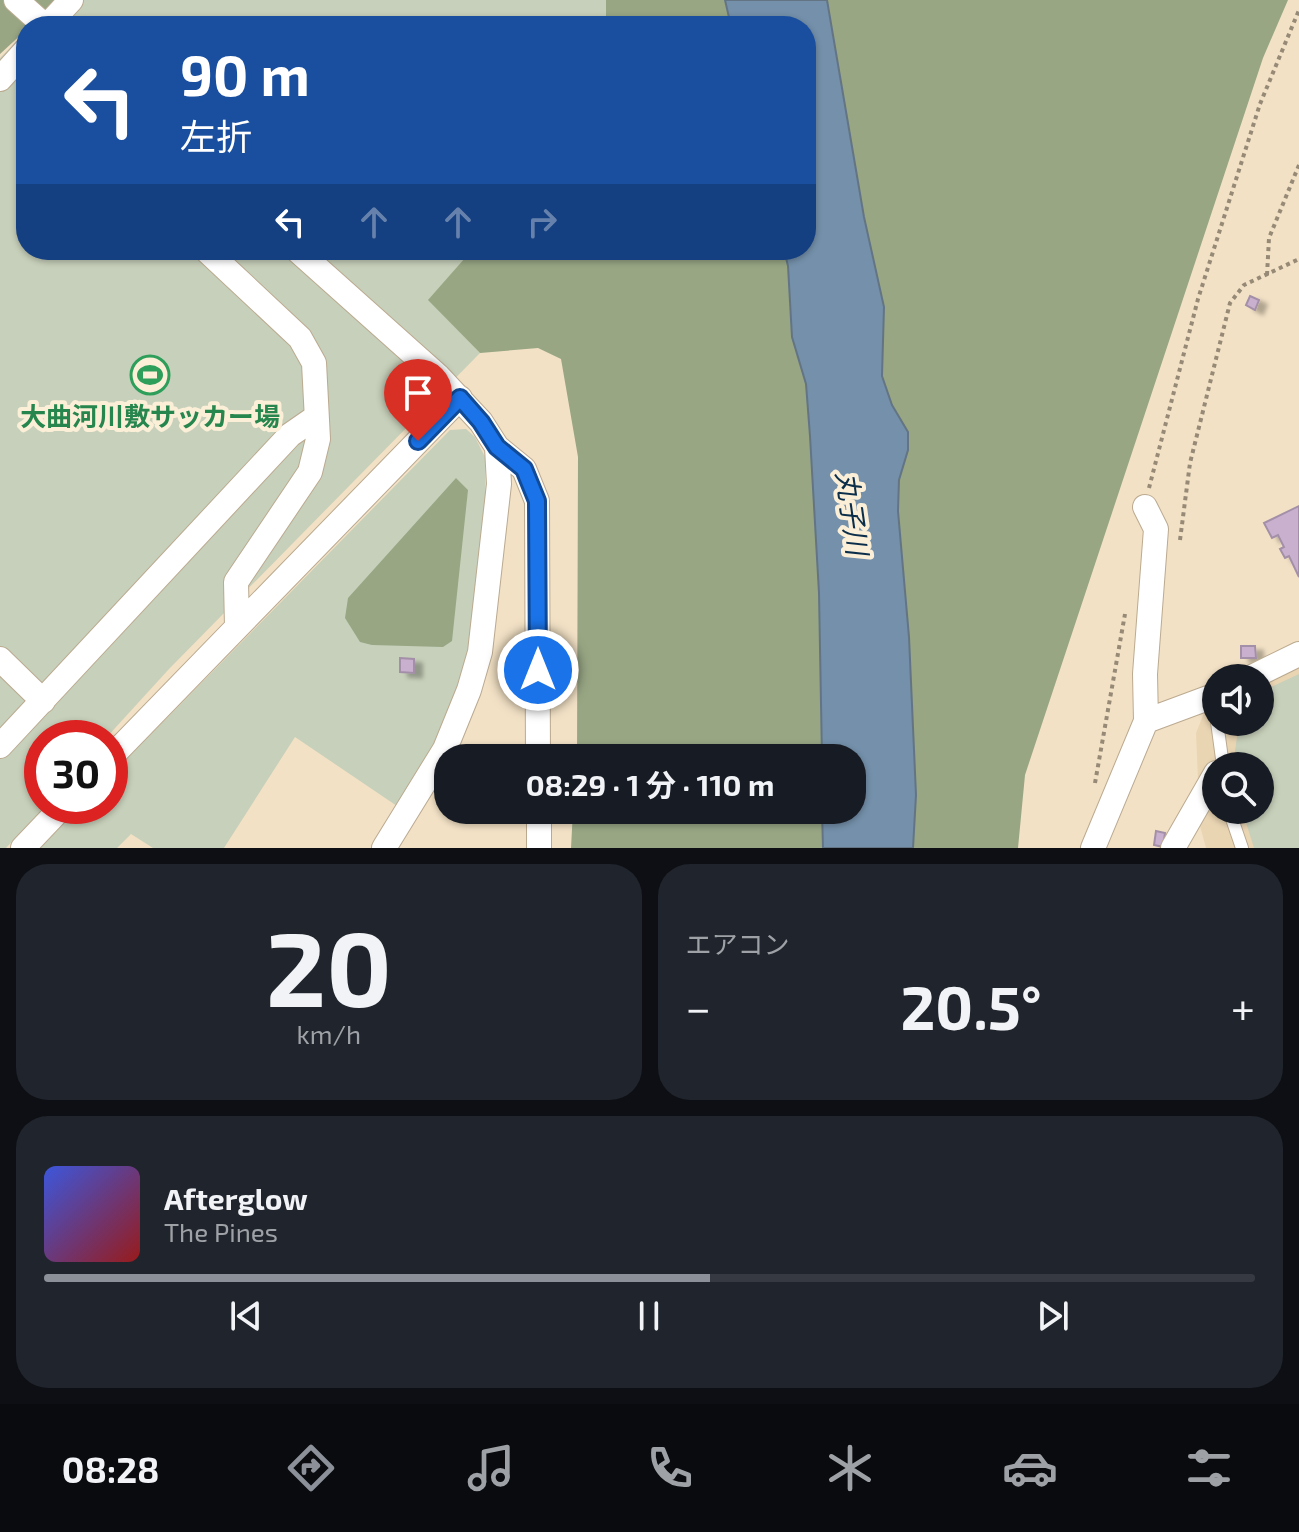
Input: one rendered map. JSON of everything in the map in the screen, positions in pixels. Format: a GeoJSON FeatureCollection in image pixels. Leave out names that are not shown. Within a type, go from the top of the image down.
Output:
{"type":"FeatureCollection","features":[{"type":"Feature","properties":{"kind":"street"},"geometry":{"type":"LineString","coordinates":[[16,0],[34,16]]}},
{"type":"Feature","properties":{"kind":"street"},"geometry":{"type":"LineString","coordinates":[[56,16],[71,0]]}},
{"type":"Feature","properties":{"kind":"street"},"geometry":{"type":"LineString","coordinates":[[217,260],[300,338],[314,363],[318,439],[310,472],[236,582],[237,626]]}},
{"type":"Feature","properties":{"kind":"street"},"geometry":{"type":"LineString","coordinates":[[308,260],[438,376],[481,422],[497,447],[524,469],[537,501],[538,744]]}},
{"type":"Feature","properties":{"kind":"street"},"geometry":{"type":"LineString","coordinates":[[128,739],[460,398]]}},
{"type":"Feature","properties":{"kind":"street"},"geometry":{"type":"LineString","coordinates":[[0,746],[290,435],[316,417]]}},
{"type":"Feature","properties":{"kind":"street"},"geometry":{"type":"LineString","coordinates":[[384,848],[445,749],[473,677],[480,652],[499,484],[497,447]]}},
{"type":"Feature","properties":{"kind":"street"},"geometry":{"type":"LineString","coordinates":[[1093,848],[1146,721],[1145,674],[1156,529],[1145,507]]}},
{"type":"Feature","properties":{"kind":"street"},"geometry":{"type":"LineString","coordinates":[[1274,666],[1299,654]]}},
{"type":"Feature","properties":{"kind":"street"},"geometry":{"type":"LineString","coordinates":[[0,659],[43,701]]}},
{"type":"Feature","properties":{"kind":"street"},"geometry":{"type":"LineString","coordinates":[[1146,721],[1202,706]]}},
{"type":"Feature","properties":{"kind":"street"},"geometry":{"type":"LineString","coordinates":[[1173,848],[1202,798]]}},
{"type":"Feature","properties":{"kind":"street"},"geometry":{"type":"LineString","coordinates":[[23,848],[46,824]]}},
{"type":"Feature","properties":{"kind":"street"},"geometry":{"type":"LineString","coordinates":[[539,824],[539,848]]}},
{"type":"Feature","properties":{"kind":"lane"},"geometry":{"type":"LineString","coordinates":[[1234,824],[1242,848]]}},
{"type":"Feature","properties":{"kind":"path"},"geometry":{"type":"LineString","coordinates":[[1145,507],[1198,299],[1260,104],[1299,10]]}},
{"type":"Feature","properties":{"kind":"path"},"geometry":{"type":"LineString","coordinates":[[1267,275],[1269,238],[1299,165]]}},
{"type":"Feature","properties":{"kind":"path"},"geometry":{"type":"LineString","coordinates":[[1179,542],[1190,463],[1230,303],[1244,285],[1299,259]]}},
{"type":"Feature","properties":{"kind":"path"},"geometry":{"type":"LineString","coordinates":[[1094,788],[1126,608]]}},
{"type":"Feature","properties":{"kind":"shaded area"},"geometry":{"type":"Polygon","coordinates":[[[1299,667],[1299,848],[1206,848],[1200,826],[1196,733],[1202,718],[1202,736],[1274,736],[1274,679],[1299,667]]]}},
{"type":"Feature","properties":{"kind":"green space"},"geometry":{"type":"Polygon","coordinates":[[[0,0],[57,0],[40,16],[16,16],[16,39],[0,54],[0,0]]]}},
{"type":"Feature","properties":{"kind":"green space"},"geometry":{"type":"Polygon","coordinates":[[[57,0],[606,0],[606,16],[42,16],[57,0]]]}},
{"type":"Feature","properties":{"kind":"green space"},"geometry":{"type":"Polygon","coordinates":[[[606,0],[725,0],[729,16],[606,16],[606,0]]]}},
{"type":"Feature","properties":{"kind":"green space"},"geometry":{"type":"Polygon","coordinates":[[[827,0],[1288,0],[1263,58],[1025,775],[1018,848],[913,848],[916,795],[909,637],[898,511],[899,480],[908,450],[908,432],[892,405],[882,376],[884,307],[864,217],[827,0]]]}},
{"type":"Feature","properties":{"kind":"green space"},"geometry":{"type":"Polygon","coordinates":[[[16,42],[16,260],[463,260],[429,300],[480,353],[122,720],[24,720],[24,824],[28,824],[6,848],[0,848],[0,58],[16,42]]]}},
{"type":"Feature","properties":{"kind":"green space"},"geometry":{"type":"Polygon","coordinates":[[[463,260],[786,260],[792,337],[806,384],[810,436],[819,593],[822,744],[577,744],[578,457],[561,359],[538,348],[480,353],[428,300],[463,260]]]}},
{"type":"Feature","properties":{"kind":"green space"},"geometry":{"type":"Polygon","coordinates":[[[466,429],[475,437],[485,457],[486,529],[467,659],[441,732],[397,806],[295,737],[224,848],[153,848],[131,834],[117,848],[40,848],[63,824],[128,824],[128,758],[450,430],[466,429]]]}},
{"type":"Feature","properties":{"kind":"green space"},"geometry":{"type":"Polygon","coordinates":[[[456,478],[468,490],[452,641],[443,647],[360,642],[345,618],[348,598],[456,478]]]}},
{"type":"Feature","properties":{"kind":"green space"},"geometry":{"type":"Polygon","coordinates":[[[1299,674],[1299,848],[1254,848],[1246,824],[1274,824],[1274,752],[1235,752],[1237,736],[1274,736],[1274,686],[1299,674]]]}},
{"type":"Feature","properties":{"kind":"green space"},"geometry":{"type":"Polygon","coordinates":[[[572,824],[822,824],[823,848],[571,848],[572,824]]]}},
{"type":"Feature","properties":{"kind":"water","name":"丸子川"},"geometry":{"type":"Polygon","coordinates":[[[725,0],[827,0],[864,217],[884,307],[882,376],[892,405],[908,432],[908,450],[899,480],[898,511],[909,637],[916,795],[913,848],[823,848],[822,824],[866,824],[866,744],[822,744],[819,593],[810,436],[806,384],[792,337],[786,260],[816,260],[816,16],[729,16],[725,0]]]}},
{"type":"Feature","properties":{"kind":"building"},"geometry":{"type":"Polygon","coordinates":[[[1250,296],[1259,300],[1255,310],[1246,305],[1250,296]]]}},
{"type":"Feature","properties":{"kind":"building"},"geometry":{"type":"Polygon","coordinates":[[[1299,506],[1299,577],[1289,556],[1285,558],[1280,549],[1284,547],[1278,535],[1272,538],[1264,523],[1299,506]]]}},
{"type":"Feature","properties":{"kind":"building"},"geometry":{"type":"Polygon","coordinates":[[[1241,646],[1255,646],[1256,658],[1241,658],[1241,646]]]}},
{"type":"Feature","properties":{"kind":"building"},"geometry":{"type":"Polygon","coordinates":[[[400,658],[414,659],[414,673],[400,672],[400,658]]]}},
{"type":"Feature","properties":{"kind":"building"},"geometry":{"type":"Polygon","coordinates":[[[1156,831],[1165,833],[1163,847],[1154,845],[1156,831]]]}},
{"type":"Feature","properties":{"kind":"place","name":"大曲河川敷サッカー場"},"geometry":{"type":"Point","coordinates":[150,375]}},
{"type":"Feature","properties":{"kind":"route"},"geometry":{"type":"LineString","coordinates":[[418,441],[460,398],[497,447],[524,469],[537,501],[538,670]]}}]}
